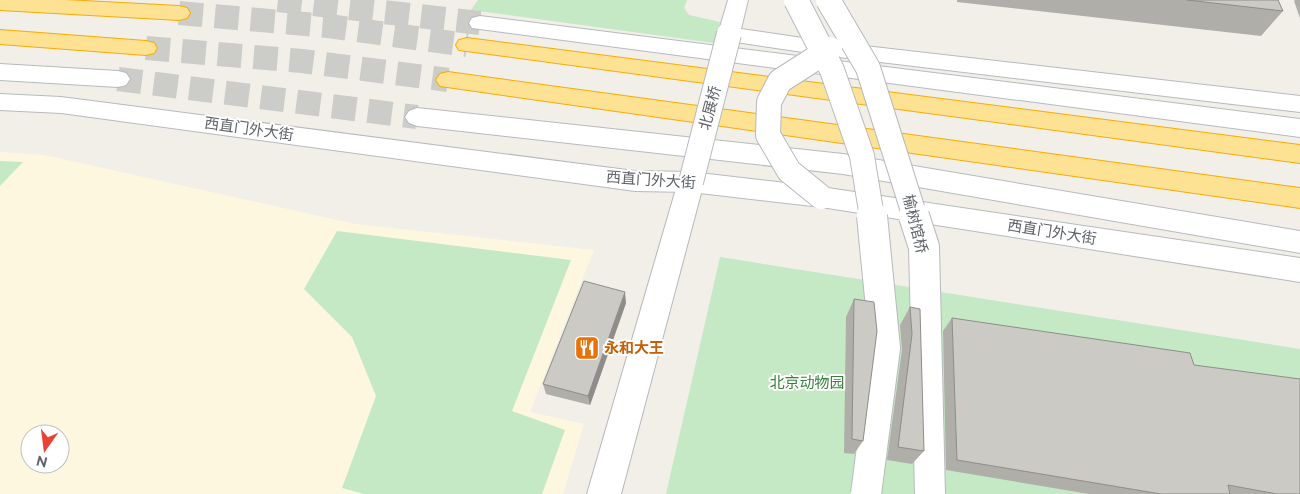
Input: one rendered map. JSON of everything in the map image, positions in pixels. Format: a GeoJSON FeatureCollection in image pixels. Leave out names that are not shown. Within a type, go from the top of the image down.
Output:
{"type":"FeatureCollection","features":[{"type":"Feature","properties":{"kind":"highway"},"geometry":{"type":"LineString","coordinates":[[0,3],[179,13]]}},
{"type":"Feature","properties":{"kind":"highway"},"geometry":{"type":"LineString","coordinates":[[0,37],[146,48]]}},
{"type":"Feature","properties":{"kind":"highway"},"geometry":{"type":"LineString","coordinates":[[0,44],[62,41]]}},
{"type":"Feature","properties":{"kind":"highway"},"geometry":{"type":"LineString","coordinates":[[467,45],[1300,154]]}},
{"type":"Feature","properties":{"kind":"highway"},"geometry":{"type":"LineString","coordinates":[[448,80],[1300,198]]}},
{"type":"Feature","properties":{"kind":"street","name":"北展桥"},"geometry":{"type":"LineString","coordinates":[[604,494],[691,182],[738,0]]}},
{"type":"Feature","properties":{"kind":"street"},"geometry":{"type":"LineString","coordinates":[[785,0],[798,23],[830,49]]}},
{"type":"Feature","properties":{"kind":"street"},"geometry":{"type":"LineString","coordinates":[[796,0],[832,70],[862,156],[876,242],[884,348],[866,494]]}},
{"type":"Feature","properties":{"kind":"street","name":"榆树馆桥"},"geometry":{"type":"LineString","coordinates":[[828,0],[868,68],[924,247],[930,494]]}},
{"type":"Feature","properties":{"kind":"street"},"geometry":{"type":"LineString","coordinates":[[480,23],[1300,128]]}},
{"type":"Feature","properties":{"kind":"street"},"geometry":{"type":"LineString","coordinates":[[730,34],[830,49],[1300,104]]}},
{"type":"Feature","properties":{"kind":"street"},"geometry":{"type":"LineString","coordinates":[[821,197],[789,171],[768,135],[769,102],[780,81],[830,49]]}},
{"type":"Feature","properties":{"kind":"street"},"geometry":{"type":"LineString","coordinates":[[0,72],[118,79]]}},
{"type":"Feature","properties":{"kind":"street","name":"西直门外大街"},"geometry":{"type":"LineString","coordinates":[[0,102],[61,105],[245,128],[456,159],[635,181],[691,182],[821,197],[1300,270]]}},
{"type":"Feature","properties":{"kind":"street","name":"西直门外大街"},"geometry":{"type":"LineString","coordinates":[[417,117],[843,164],[1300,242]]}},
{"type":"Feature","properties":{"kind":"shaded area"},"geometry":{"type":"Polygon","coordinates":[[[0,152],[44,155],[355,224],[594,250],[530,412],[584,424],[563,494],[0,494],[0,152]]]}},
{"type":"Feature","properties":{"kind":"green space"},"geometry":{"type":"Polygon","coordinates":[[[478,0],[687,0],[684,8],[689,15],[720,22],[714,43],[471,10],[478,0]]]}},
{"type":"Feature","properties":{"kind":"green space"},"geometry":{"type":"Polygon","coordinates":[[[0,161],[23,162],[0,186],[0,161]]]}},
{"type":"Feature","properties":{"kind":"green space"},"geometry":{"type":"Polygon","coordinates":[[[337,231],[571,260],[512,411],[565,430],[542,494],[364,494],[342,488],[376,396],[352,337],[304,289],[337,231]]]}},
{"type":"Feature","properties":{"kind":"green space","name":"北京动物园"},"geometry":{"type":"Polygon","coordinates":[[[720,257],[1300,349],[1300,494],[666,494],[720,257]]]}},
{"type":"Feature","properties":{"kind":"building"},"geometry":{"type":"Polygon","coordinates":[[[1187,0],[1278,0],[1283,11],[1187,0]]]}},
{"type":"Feature","properties":{"kind":"building","name":"永和大王"},"geometry":{"type":"Polygon","coordinates":[[[584,281],[625,292],[588,396],[543,384],[584,281]]]}},
{"type":"Feature","properties":{"kind":"building"},"geometry":{"type":"Polygon","coordinates":[[[854,299],[874,302],[877,331],[863,441],[852,439],[854,299]]]}},
{"type":"Feature","properties":{"kind":"building"},"geometry":{"type":"Polygon","coordinates":[[[910,307],[920,309],[924,451],[898,447],[912,334],[910,307]]]}},
{"type":"Feature","properties":{"kind":"building"},"geometry":{"type":"Polygon","coordinates":[[[952,318],[1190,353],[1194,365],[1300,379],[1300,494],[1277,494],[1228,485],[1230,494],[1161,494],[957,460],[952,318]]]}},
{"type":"Feature","properties":{"kind":"tunnel"},"geometry":{"type":"LineString","coordinates":[[278,0],[480,23]]}},
{"type":"Feature","properties":{"kind":"tunnel"},"geometry":{"type":"LineString","coordinates":[[179,13],[328,26],[467,45]]}},
{"type":"Feature","properties":{"kind":"tunnel"},"geometry":{"type":"LineString","coordinates":[[146,48],[302,61],[448,80]]}},
{"type":"Feature","properties":{"kind":"tunnel"},"geometry":{"type":"LineString","coordinates":[[118,79],[417,117]]}},
{"type":"Feature","properties":{"kind":"place","name":"永和大王"},"geometry":{"type":"Point","coordinates":[587,348]}}]}
